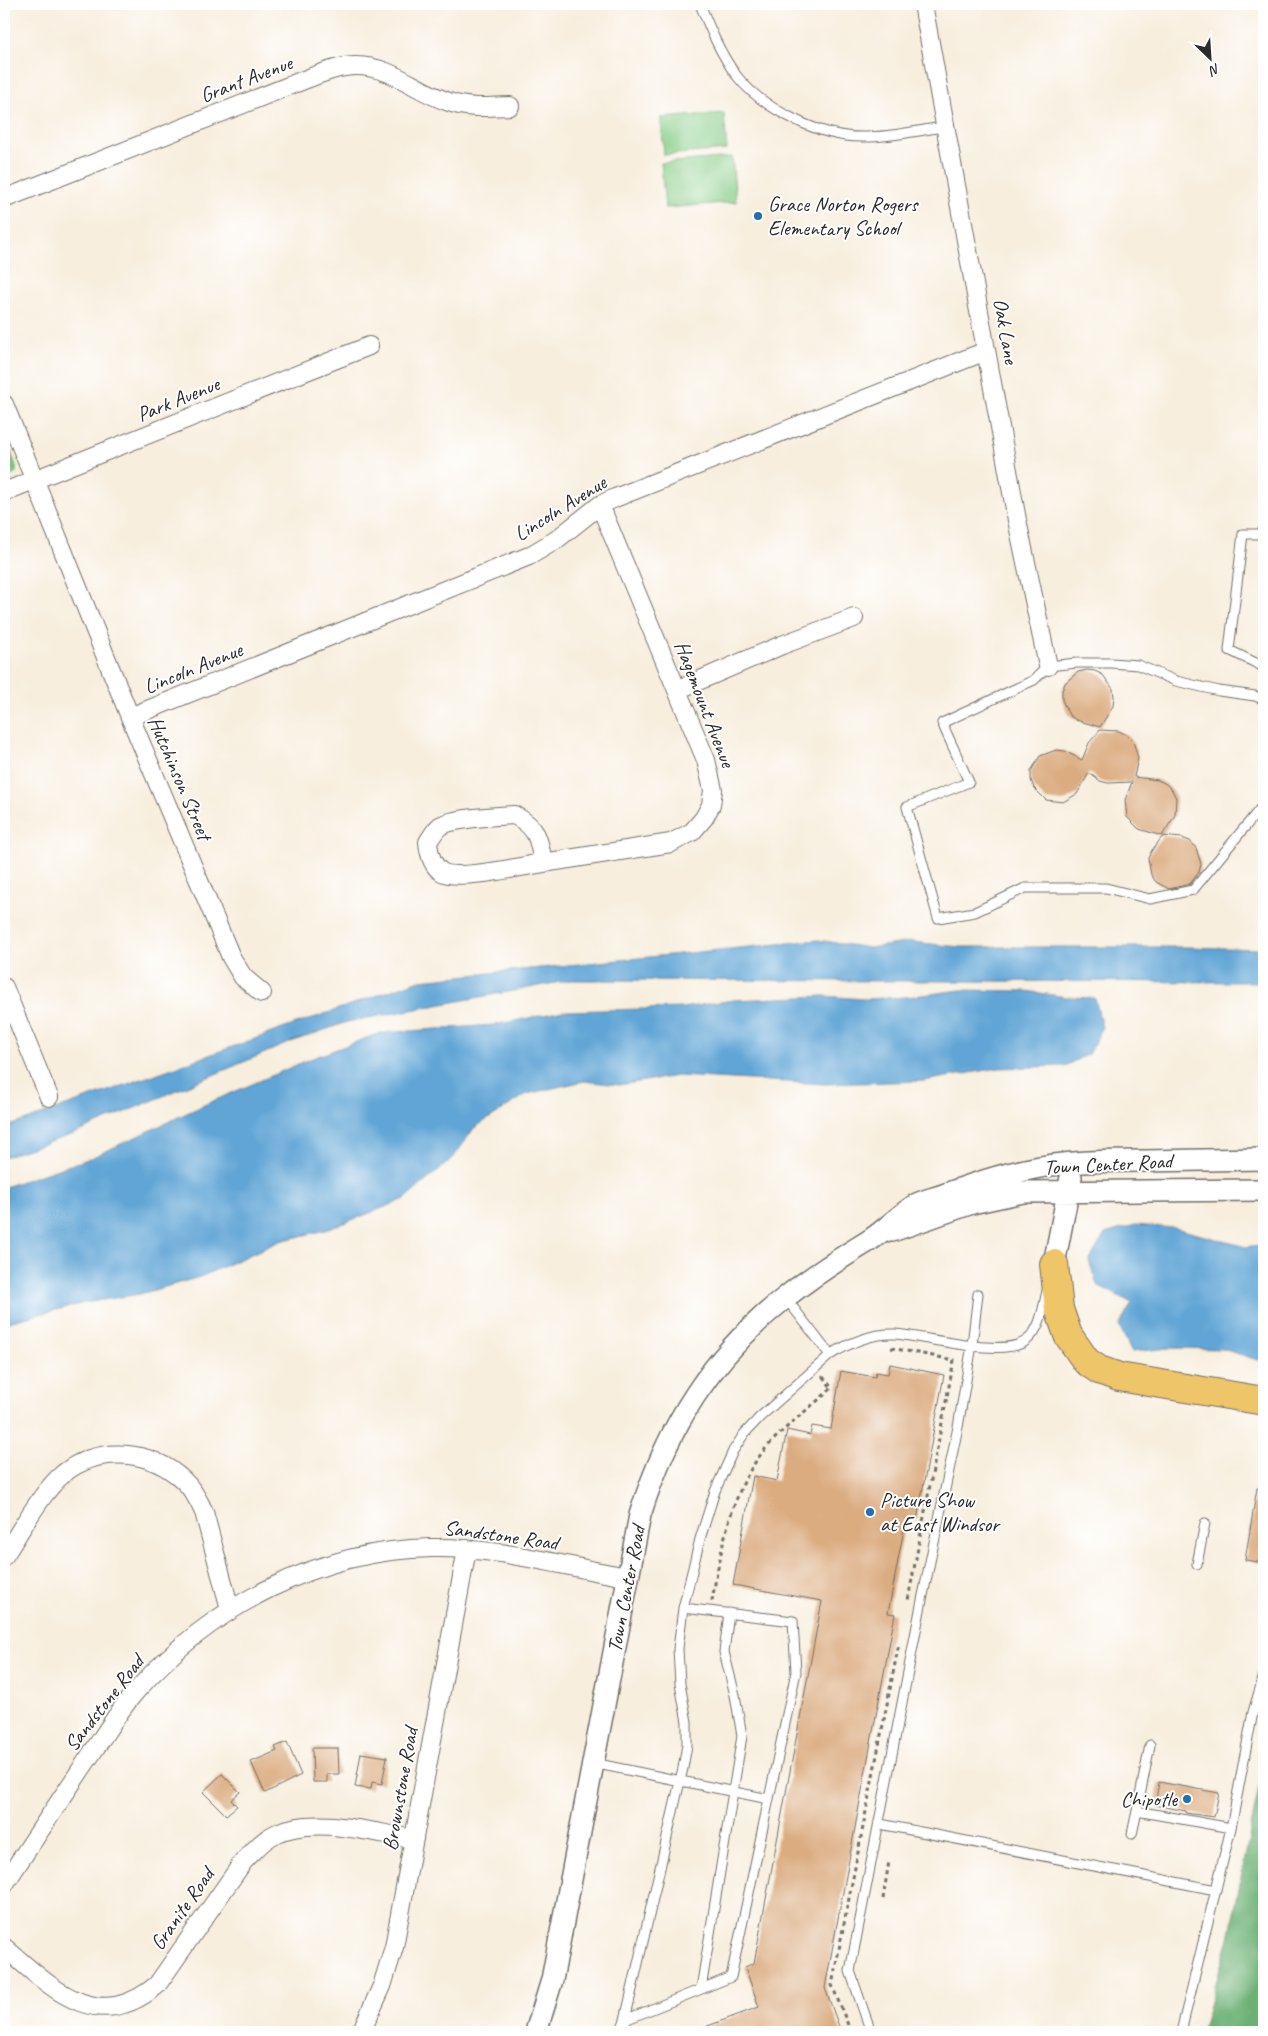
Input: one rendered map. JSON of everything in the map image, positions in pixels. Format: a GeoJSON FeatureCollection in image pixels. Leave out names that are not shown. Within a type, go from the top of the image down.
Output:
{"type":"FeatureCollection","features":[{"type":"Feature","properties":{"kind":"highway"},"geometry":{"type":"LineString","coordinates":[[1054,1264],[1059,1309],[1068,1335],[1086,1360],[1099,1370],[1119,1378],[1264,1401]]}},
{"type":"Feature","properties":{"kind":"street","name":"Oak Lane"},"geometry":{"type":"LineString","coordinates":[[923,4],[1017,520],[1048,666]]}},
{"type":"Feature","properties":{"kind":"street","name":"Grant Avenue"},"geometry":{"type":"LineString","coordinates":[[4,199],[296,83],[340,68],[356,66],[380,69],[448,102],[472,108],[510,106]]}},
{"type":"Feature","properties":{"kind":"street","name":"Park Avenue"},"geometry":{"type":"LineString","coordinates":[[4,492],[369,346]]}},
{"type":"Feature","properties":{"kind":"street","name":"Lincoln Avenue"},"geometry":{"type":"LineString","coordinates":[[130,717],[529,556],[556,540],[600,505],[986,351]]}},
{"type":"Feature","properties":{"kind":"street","name":"Hutchinson Street"},"geometry":{"type":"LineString","coordinates":[[4,404],[130,717],[231,957],[243,977],[262,993]]}},
{"type":"Feature","properties":{"kind":"street","name":"Hagemount Avenue"},"geometry":{"type":"LineString","coordinates":[[543,863],[538,836],[530,825],[514,814],[457,821],[441,825],[428,842],[436,868],[444,874],[453,876],[543,863],[671,843],[692,832],[704,818],[711,805],[713,790],[706,760],[600,505]]}},
{"type":"Feature","properties":{"kind":"street"},"geometry":{"type":"LineString","coordinates":[[677,690],[854,618]]}},
{"type":"Feature","properties":{"kind":"street"},"geometry":{"type":"LineString","coordinates":[[4,986],[49,1096]]}},
{"type":"Feature","properties":{"kind":"street","name":"Town Center Road"},"geometry":{"type":"LineString","coordinates":[[536,2032],[552,1980],[640,1515],[663,1450],[702,1383],[722,1359],[746,1332],[786,1297],[877,1235],[918,1204],[926,1201],[979,1182],[1026,1170],[1074,1162],[1264,1159]]}},
{"type":"Feature","properties":{"kind":"street"},"geometry":{"type":"LineString","coordinates":[[1054,1264],[1074,1162]]}},
{"type":"Feature","properties":{"kind":"street","name":"Town Center Road"},"geometry":{"type":"LineString","coordinates":[[877,1235],[972,1204],[1023,1192],[1069,1190],[1264,1190]]}},
{"type":"Feature","properties":{"kind":"street"},"geometry":{"type":"LineString","coordinates":[[4,1556],[51,1486],[65,1473],[82,1462],[101,1456],[120,1454],[142,1456],[172,1470],[185,1481],[197,1497],[204,1512],[230,1609]]}},
{"type":"Feature","properties":{"kind":"street","name":"Sandstone Road"},"geometry":{"type":"LineString","coordinates":[[4,1885],[136,1691],[177,1650],[230,1609],[285,1581],[343,1560],[400,1550],[433,1548],[468,1549],[627,1577]]}},
{"type":"Feature","properties":{"kind":"street","name":"Brownstone Road"},"geometry":{"type":"LineString","coordinates":[[361,2032],[382,1986],[394,1947],[468,1549]]}},
{"type":"Feature","properties":{"kind":"street","name":"Granite Road"},"geometry":{"type":"LineString","coordinates":[[4,1947],[62,1996],[78,2005],[111,2009],[130,2004],[145,1996],[157,1985],[243,1862],[260,1844],[274,1834],[310,1825],[414,1840]]}},
{"type":"Feature","properties":{"kind":"lane"},"geometry":{"type":"LineString","coordinates":[[700,4],[718,47],[737,76],[765,102],[799,122],[817,129],[865,138],[946,127]]}},
{"type":"Feature","properties":{"kind":"lane"},"geometry":{"type":"LineString","coordinates":[[1264,534],[1243,534],[1229,650],[1264,667]]}},
{"type":"Feature","properties":{"kind":"lane"},"geometry":{"type":"LineString","coordinates":[[1264,700],[1255,696],[1219,691],[1176,681],[1138,665],[1077,663],[1048,666],[1034,680],[942,723],[970,782],[907,807],[938,918],[975,912],[1025,888],[1106,888],[1150,899],[1193,890],[1264,804]]}},
{"type":"Feature","properties":{"kind":"lane"},"geometry":{"type":"LineString","coordinates":[[620,2032],[625,2020],[680,1781],[687,1737],[687,1722],[680,1684],[678,1650],[683,1608],[712,1499],[733,1451],[744,1434],[760,1417],[830,1355],[860,1339],[894,1334],[1007,1348],[1027,1341],[1038,1326],[1054,1264]]}},
{"type":"Feature","properties":{"kind":"lane"},"geometry":{"type":"LineString","coordinates":[[871,2032],[850,1971],[921,1605],[958,1427],[972,1345],[978,1294]]}},
{"type":"Feature","properties":{"kind":"lane"},"geometry":{"type":"LineString","coordinates":[[786,1297],[830,1355]]}},
{"type":"Feature","properties":{"kind":"lane"},"geometry":{"type":"LineString","coordinates":[[1197,1564],[1205,1523]]}},
{"type":"Feature","properties":{"kind":"lane"},"geometry":{"type":"LineString","coordinates":[[625,2020],[731,1977],[796,1672],[793,1621],[683,1608]]}},
{"type":"Feature","properties":{"kind":"lane"},"geometry":{"type":"LineString","coordinates":[[701,1989],[742,1736],[735,1695],[724,1652],[729,1613]]}},
{"type":"Feature","properties":{"kind":"lane"},"geometry":{"type":"LineString","coordinates":[[1180,2032],[1231,1828],[1253,1712],[1264,1677]]}},
{"type":"Feature","properties":{"kind":"lane"},"geometry":{"type":"LineString","coordinates":[[1132,1834],[1150,1745]]}},
{"type":"Feature","properties":{"kind":"lane"},"geometry":{"type":"LineString","coordinates":[[592,1763],[769,1799]]}},
{"type":"Feature","properties":{"kind":"lane"},"geometry":{"type":"LineString","coordinates":[[1137,1811],[1231,1828]]}},
{"type":"Feature","properties":{"kind":"lane"},"geometry":{"type":"LineString","coordinates":[[880,1824],[1216,1890]]}},
{"type":"Feature","properties":{"kind":"path"},"geometry":{"type":"LineString","coordinates":[[4,461],[12,469]]}},
{"type":"Feature","properties":{"kind":"path"},"geometry":{"type":"LineString","coordinates":[[890,1348],[954,1360]]}},
{"type":"Feature","properties":{"kind":"path"},"geometry":{"type":"LineString","coordinates":[[711,1611],[718,1564],[737,1499],[754,1465],[770,1444],[832,1388],[823,1377],[828,1373]]}},
{"type":"Feature","properties":{"kind":"path"},"geometry":{"type":"LineString","coordinates":[[883,1899],[889,1861]]}},
{"type":"Feature","properties":{"kind":"green space"},"geometry":{"type":"Polygon","coordinates":[[[724,113],[727,150],[664,155],[661,118],[724,113]]]}},
{"type":"Feature","properties":{"kind":"green space"},"geometry":{"type":"Polygon","coordinates":[[[732,157],[736,202],[665,208],[661,163],[732,157]]]}},
{"type":"Feature","properties":{"kind":"green space"},"geometry":{"type":"Polygon","coordinates":[[[4,434],[16,466],[16,472],[13,475],[4,476],[4,434]]]}},
{"type":"Feature","properties":{"kind":"green space"},"geometry":{"type":"Polygon","coordinates":[[[1264,1762],[1264,2032],[1201,2032],[1229,1938],[1264,1762]]]}},
{"type":"Feature","properties":{"kind":"water"},"geometry":{"type":"Polygon","coordinates":[[[818,940],[869,948],[912,942],[960,947],[1264,949],[1264,982],[571,980],[347,1022],[291,1042],[71,1135],[4,1157],[4,1128],[420,980],[818,940]]]}},
{"type":"Feature","properties":{"kind":"water"},"geometry":{"type":"Polygon","coordinates":[[[961,990],[1026,991],[1067,997],[1095,998],[1102,1028],[1088,1054],[1065,1066],[999,1068],[924,1081],[825,1084],[677,1076],[619,1085],[584,1081],[527,1094],[474,1128],[454,1157],[405,1199],[326,1230],[280,1241],[200,1277],[140,1294],[84,1303],[4,1323],[4,1187],[91,1158],[204,1105],[310,1059],[380,1033],[494,1025],[563,1011],[682,1008],[733,1000],[824,996],[864,999],[906,997],[961,990]]]}},
{"type":"Feature","properties":{"kind":"water"},"geometry":{"type":"Polygon","coordinates":[[[1135,1225],[1175,1228],[1246,1247],[1264,1244],[1264,1362],[1223,1349],[1169,1348],[1132,1352],[1119,1326],[1132,1303],[1097,1285],[1089,1261],[1105,1234],[1135,1225]]]}},
{"type":"Feature","properties":{"kind":"building"},"geometry":{"type":"Polygon","coordinates":[[[1087,670],[1103,675],[1113,689],[1113,706],[1100,727],[1076,720],[1069,715],[1062,700],[1062,691],[1065,683],[1078,672],[1087,670]]]}},
{"type":"Feature","properties":{"kind":"building"},"geometry":{"type":"Polygon","coordinates":[[[1100,730],[1119,731],[1133,741],[1138,758],[1134,777],[1158,780],[1172,790],[1176,798],[1175,815],[1162,836],[1139,829],[1127,817],[1125,800],[1132,782],[1108,783],[1100,781],[1089,773],[1077,794],[1063,802],[1046,800],[1034,788],[1031,780],[1031,771],[1040,756],[1056,750],[1065,751],[1082,760],[1089,743],[1100,730]]]}},
{"type":"Feature","properties":{"kind":"building"},"geometry":{"type":"Polygon","coordinates":[[[1163,836],[1182,838],[1190,841],[1196,848],[1201,864],[1199,872],[1190,884],[1169,889],[1156,882],[1151,875],[1148,858],[1163,836]]]}},
{"type":"Feature","properties":{"kind":"building"},"geometry":{"type":"Polygon","coordinates":[[[890,1364],[944,1375],[917,1520],[906,1518],[888,1613],[895,1614],[825,1988],[841,2032],[695,2032],[759,2007],[745,1967],[754,1963],[822,1601],[733,1585],[753,1476],[777,1481],[787,1430],[810,1435],[812,1426],[831,1429],[841,1371],[875,1377],[876,1372],[888,1374],[890,1364]]]}},
{"type":"Feature","properties":{"kind":"building"},"geometry":{"type":"Polygon","coordinates":[[[1257,1488],[1264,1489],[1264,1563],[1245,1560],[1257,1488]]]}},
{"type":"Feature","properties":{"kind":"building"},"geometry":{"type":"Polygon","coordinates":[[[287,1742],[301,1775],[265,1793],[251,1762],[277,1751],[275,1747],[287,1742]]]}},
{"type":"Feature","properties":{"kind":"building"},"geometry":{"type":"Polygon","coordinates":[[[312,1748],[338,1748],[339,1774],[327,1774],[327,1782],[313,1782],[312,1748]]]}},
{"type":"Feature","properties":{"kind":"building"},"geometry":{"type":"Polygon","coordinates":[[[361,1753],[387,1757],[382,1784],[372,1782],[371,1789],[355,1787],[361,1753]]]}},
{"type":"Feature","properties":{"kind":"building"},"geometry":{"type":"Polygon","coordinates":[[[222,1774],[240,1792],[231,1800],[237,1806],[226,1815],[203,1792],[222,1774]]]}},
{"type":"Feature","properties":{"kind":"building","name":"Chipotle"},"geometry":{"type":"Polygon","coordinates":[[[1159,1782],[1219,1793],[1214,1817],[1186,1813],[1186,1811],[1155,1805],[1159,1782]]]}},
{"type":"Feature","properties":{"kind":"place","name":"Grace Norton Rogers Elementary School"},"geometry":{"type":"Point","coordinates":[758,216]}},
{"type":"Feature","properties":{"kind":"place","name":"Picture Show at East Windsor"},"geometry":{"type":"Point","coordinates":[870,1512]}},
{"type":"Feature","properties":{"kind":"place","name":"Chipotle"},"geometry":{"type":"Point","coordinates":[1187,1799]}}]}
